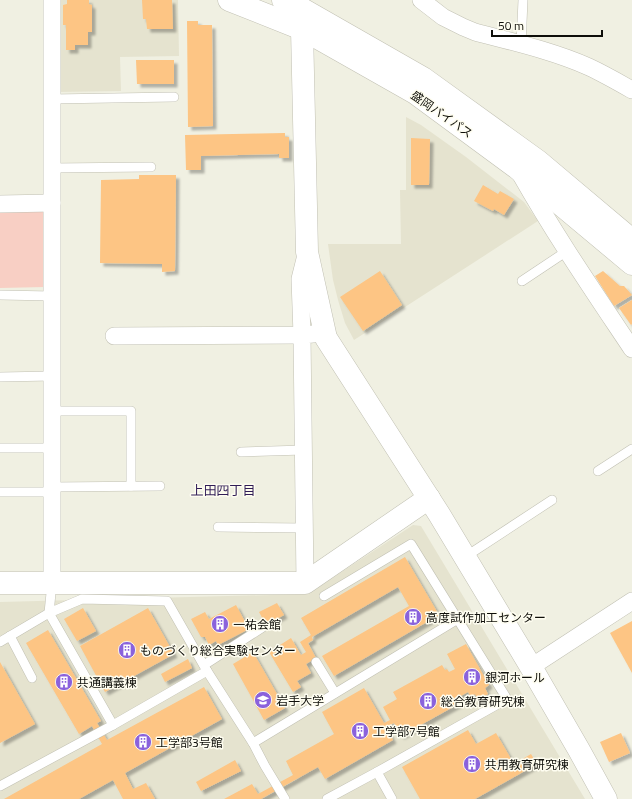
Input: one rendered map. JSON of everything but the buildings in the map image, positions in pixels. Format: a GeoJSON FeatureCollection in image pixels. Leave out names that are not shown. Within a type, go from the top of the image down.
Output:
{"type":"FeatureCollection","features":[{"type":"Feature","properties":{"kind":"main road","name":"盛岡バイパス"},"geometry":{"type":"LineString","coordinates":[[229,0],[303,13],[423,78],[538,161],[632,240]]}},
{"type":"Feature","properties":{"kind":"main road","name":"盛岡バイパス"},"geometry":{"type":"LineString","coordinates":[[283,0],[415,93],[516,168],[632,264]]}},
{"type":"Feature","properties":{"kind":"main road"},"geometry":{"type":"LineString","coordinates":[[303,13],[307,252],[326,338],[429,498],[465,557],[531,667],[606,799]]}},
{"type":"Feature","properties":{"kind":"main road"},"geometry":{"type":"LineString","coordinates":[[0,583],[305,583],[429,498]]}},
{"type":"Feature","properties":{"kind":"street"},"geometry":{"type":"LineString","coordinates":[[52,0],[52,582]]}},
{"type":"Feature","properties":{"kind":"street"},"geometry":{"type":"LineString","coordinates":[[421,0],[443,17],[474,32],[564,58],[588,67],[632,90]]}},
{"type":"Feature","properties":{"kind":"street"},"geometry":{"type":"LineString","coordinates":[[516,168],[567,251],[632,349]]}},
{"type":"Feature","properties":{"kind":"street"},"geometry":{"type":"LineString","coordinates":[[0,204],[52,204]]}},
{"type":"Feature","properties":{"kind":"street"},"geometry":{"type":"LineString","coordinates":[[305,583],[300,279],[307,252]]}},
{"type":"Feature","properties":{"kind":"street"},"geometry":{"type":"LineString","coordinates":[[114,336],[302,335],[325,333]]}},
{"type":"Feature","properties":{"kind":"street"},"geometry":{"type":"LineString","coordinates":[[531,667],[632,601]]}},
{"type":"Feature","properties":{"kind":"lane"},"geometry":{"type":"LineString","coordinates":[[521,45],[523,0]]}},
{"type":"Feature","properties":{"kind":"lane"},"geometry":{"type":"LineString","coordinates":[[52,99],[174,97]]}},
{"type":"Feature","properties":{"kind":"lane"},"geometry":{"type":"LineString","coordinates":[[52,168],[151,167]]}},
{"type":"Feature","properties":{"kind":"lane"},"geometry":{"type":"LineString","coordinates":[[522,281],[567,251]]}},
{"type":"Feature","properties":{"kind":"lane"},"geometry":{"type":"LineString","coordinates":[[0,295],[52,296]]}},
{"type":"Feature","properties":{"kind":"lane"},"geometry":{"type":"LineString","coordinates":[[0,377],[52,376]]}},
{"type":"Feature","properties":{"kind":"lane"},"geometry":{"type":"LineString","coordinates":[[52,411],[132,411],[131,486]]}},
{"type":"Feature","properties":{"kind":"lane"},"geometry":{"type":"LineString","coordinates":[[0,448],[52,448]]}},
{"type":"Feature","properties":{"kind":"lane"},"geometry":{"type":"LineString","coordinates":[[598,471],[632,448]]}},
{"type":"Feature","properties":{"kind":"lane"},"geometry":{"type":"LineString","coordinates":[[241,452],[304,450]]}},
{"type":"Feature","properties":{"kind":"lane"},"geometry":{"type":"LineString","coordinates":[[0,492],[160,486]]}},
{"type":"Feature","properties":{"kind":"lane"},"geometry":{"type":"LineString","coordinates":[[465,557],[552,500]]}},
{"type":"Feature","properties":{"kind":"lane"},"geometry":{"type":"LineString","coordinates":[[218,527],[304,528]]}},
{"type":"Feature","properties":{"kind":"lane"},"geometry":{"type":"LineString","coordinates":[[324,596],[410,544],[507,700],[327,799]]}},
{"type":"Feature","properties":{"kind":"lane"},"geometry":{"type":"LineString","coordinates":[[52,582],[49,614],[113,725]]}},
{"type":"Feature","properties":{"kind":"lane"},"geometry":{"type":"LineString","coordinates":[[0,642],[49,614],[82,599],[167,601],[285,799]]}},
{"type":"Feature","properties":{"kind":"lane"},"geometry":{"type":"LineString","coordinates":[[253,743],[458,619]]}},
{"type":"Feature","properties":{"kind":"lane"},"geometry":{"type":"LineString","coordinates":[[0,786],[113,725],[206,668],[263,626]]}},
{"type":"Feature","properties":{"kind":"lane"},"geometry":{"type":"LineString","coordinates":[[10,636],[32,678]]}},
{"type":"Feature","properties":{"kind":"lane"},"geometry":{"type":"LineString","coordinates":[[316,662],[335,693]]}},
{"type":"Feature","properties":{"kind":"lane"},"geometry":{"type":"LineString","coordinates":[[378,772],[392,799]]}},
{"type":"Feature","properties":{"kind":"shaded area"},"geometry":{"type":"Polygon","coordinates":[[[58,0],[178,0],[179,56],[120,57],[121,91],[57,92],[58,0]]]}},
{"type":"Feature","properties":{"kind":"shaded area"},"geometry":{"type":"Polygon","coordinates":[[[406,117],[421,125],[466,157],[524,202],[538,221],[354,340],[345,323],[338,300],[333,280],[328,244],[401,244],[400,190],[406,190],[406,117]]]}},
{"type":"Feature","properties":{"kind":"shaded area"},"geometry":{"type":"Polygon","coordinates":[[[0,209],[44,209],[45,287],[0,288],[0,209]]]}},
{"type":"Feature","properties":{"kind":"shaded area","name":"岩手大学"},"geometry":{"type":"Polygon","coordinates":[[[413,525],[421,526],[585,799],[0,799],[0,602],[308,594],[413,525]]]}},
{"type":"Feature","properties":{"kind":"place","name":"高度試作加工センター"},"geometry":{"type":"Point","coordinates":[413,617]}},
{"type":"Feature","properties":{"kind":"place","name":"一祐会館"},"geometry":{"type":"Point","coordinates":[220,624]}},
{"type":"Feature","properties":{"kind":"place","name":"ものづくり総合実験センター"},"geometry":{"type":"Point","coordinates":[127,650]}},
{"type":"Feature","properties":{"kind":"place","name":"銀河ホール"},"geometry":{"type":"Point","coordinates":[472,677]}},
{"type":"Feature","properties":{"kind":"place","name":"共通講義棟"},"geometry":{"type":"Point","coordinates":[64,682]}},
{"type":"Feature","properties":{"kind":"place","name":"岩手大学"},"geometry":{"type":"Point","coordinates":[263,700]}},
{"type":"Feature","properties":{"kind":"place","name":"総合教育研究棟"},"geometry":{"type":"Point","coordinates":[428,701]}},
{"type":"Feature","properties":{"kind":"place","name":"工学部7号館"},"geometry":{"type":"Point","coordinates":[360,731]}},
{"type":"Feature","properties":{"kind":"place","name":"工学部3号館"},"geometry":{"type":"Point","coordinates":[143,742]}},
{"type":"Feature","properties":{"kind":"place","name":"共用教育研究棟"},"geometry":{"type":"Point","coordinates":[472,764]}},
{"type":"Feature","properties":{"kind":"district","name":"上田四丁目"},"geometry":{"type":"Point","coordinates":[223,490]}}]}
